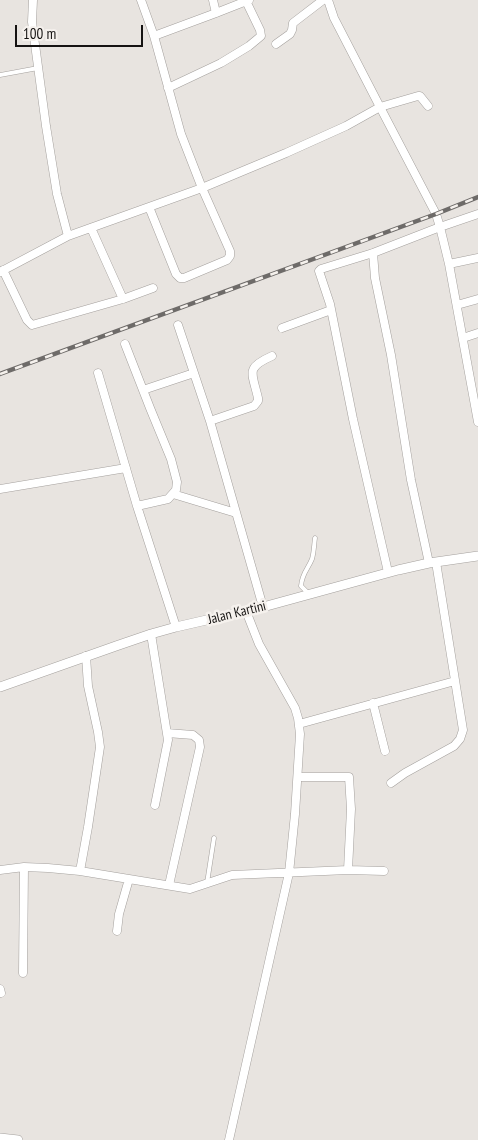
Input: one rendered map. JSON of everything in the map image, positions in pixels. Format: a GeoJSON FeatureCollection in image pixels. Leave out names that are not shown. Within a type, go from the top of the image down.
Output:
{"type":"FeatureCollection","features":[{"type":"Feature","properties":{"kind":"street"},"geometry":{"type":"LineString","coordinates":[[33,0],[32,22],[38,68],[57,194],[68,236]]}},
{"type":"Feature","properties":{"kind":"street"},"geometry":{"type":"LineString","coordinates":[[141,0],[154,36],[181,134],[230,251],[230,256],[227,260],[180,278],[176,274],[149,207]]}},
{"type":"Feature","properties":{"kind":"street"},"geometry":{"type":"LineString","coordinates":[[213,0],[216,13]]}},
{"type":"Feature","properties":{"kind":"street"},"geometry":{"type":"LineString","coordinates":[[276,44],[290,34],[293,23],[323,0]]}},
{"type":"Feature","properties":{"kind":"street"},"geometry":{"type":"LineString","coordinates":[[328,0],[334,18],[436,214],[449,264],[463,338],[474,378],[478,422]]}},
{"type":"Feature","properties":{"kind":"street"},"geometry":{"type":"LineString","coordinates":[[154,36],[248,1],[262,36],[221,63],[168,88]]}},
{"type":"Feature","properties":{"kind":"street"},"geometry":{"type":"LineString","coordinates":[[153,288],[123,299],[32,324],[27,320],[2,271],[68,236],[202,188],[353,123],[380,107],[418,96],[428,106]]}},
{"type":"Feature","properties":{"kind":"street"},"geometry":{"type":"LineString","coordinates":[[388,572],[353,418],[332,310],[319,271],[478,214]]}},
{"type":"Feature","properties":{"kind":"street"},"geometry":{"type":"LineString","coordinates":[[91,228],[123,299]]}},
{"type":"Feature","properties":{"kind":"street"},"geometry":{"type":"LineString","coordinates":[[372,253],[411,480],[433,563],[463,730],[460,739],[454,746],[405,773],[391,783]]}},
{"type":"Feature","properties":{"kind":"street"},"geometry":{"type":"LineString","coordinates":[[449,264],[478,258]]}},
{"type":"Feature","properties":{"kind":"street"},"geometry":{"type":"LineString","coordinates":[[457,305],[478,299]]}},
{"type":"Feature","properties":{"kind":"street"},"geometry":{"type":"LineString","coordinates":[[282,328],[332,310]]}},
{"type":"Feature","properties":{"kind":"street"},"geometry":{"type":"LineString","coordinates":[[178,325],[210,421],[264,607]]}},
{"type":"Feature","properties":{"kind":"street"},"geometry":{"type":"LineString","coordinates":[[463,338],[478,334]]}},
{"type":"Feature","properties":{"kind":"street"},"geometry":{"type":"LineString","coordinates":[[125,344],[175,469],[178,482],[173,494],[168,499],[137,506]]}},
{"type":"Feature","properties":{"kind":"street"},"geometry":{"type":"LineString","coordinates":[[210,421],[254,406],[258,398],[252,374],[253,369],[259,362],[272,356]]}},
{"type":"Feature","properties":{"kind":"street"},"geometry":{"type":"LineString","coordinates":[[98,373],[137,506],[176,627]]}},
{"type":"Feature","properties":{"kind":"street"},"geometry":{"type":"LineString","coordinates":[[143,390],[194,373]]}},
{"type":"Feature","properties":{"kind":"street"},"geometry":{"type":"LineString","coordinates":[[0,489],[126,468]]}},
{"type":"Feature","properties":{"kind":"street"},"geometry":{"type":"LineString","coordinates":[[173,494],[236,513]]}},
{"type":"Feature","properties":{"kind":"street","name":"Jalan Kartini"},"geometry":{"type":"LineString","coordinates":[[0,687],[86,656],[176,627],[264,607],[388,572],[478,556]]}},
{"type":"Feature","properties":{"kind":"street"},"geometry":{"type":"LineString","coordinates":[[229,1140],[289,873],[300,734],[295,708],[259,644],[246,611]]}},
{"type":"Feature","properties":{"kind":"street"},"geometry":{"type":"LineString","coordinates":[[151,634],[168,733],[167,749],[156,805]]}},
{"type":"Feature","properties":{"kind":"street"},"geometry":{"type":"LineString","coordinates":[[80,871],[100,747],[88,686],[86,656]]}},
{"type":"Feature","properties":{"kind":"street"},"geometry":{"type":"LineString","coordinates":[[299,724],[455,681]]}},
{"type":"Feature","properties":{"kind":"street"},"geometry":{"type":"LineString","coordinates":[[373,703],[385,751]]}},
{"type":"Feature","properties":{"kind":"street"},"geometry":{"type":"LineString","coordinates":[[168,733],[194,735],[199,740],[200,747],[169,885]]}},
{"type":"Feature","properties":{"kind":"street"},"geometry":{"type":"LineString","coordinates":[[298,777],[349,777],[351,809],[348,870]]}},
{"type":"Feature","properties":{"kind":"street"},"geometry":{"type":"LineString","coordinates":[[23,973],[24,867]]}},
{"type":"Feature","properties":{"kind":"street"},"geometry":{"type":"LineString","coordinates":[[0,870],[24,867],[80,871],[190,888],[232,875],[348,870],[384,871]]}},
{"type":"Feature","properties":{"kind":"street"},"geometry":{"type":"LineString","coordinates":[[117,931],[119,914],[129,879]]}},
{"type":"Feature","properties":{"kind":"street"},"geometry":{"type":"LineString","coordinates":[[0,1138],[18,1140]]}},
{"type":"Feature","properties":{"kind":"lane"},"geometry":{"type":"LineString","coordinates":[[0,75],[38,68]]}},
{"type":"Feature","properties":{"kind":"lane"},"geometry":{"type":"LineString","coordinates":[[309,594],[301,586],[301,580],[312,559],[315,538]]}},
{"type":"Feature","properties":{"kind":"lane"},"geometry":{"type":"LineString","coordinates":[[207,883],[214,838]]}},
{"type":"Feature","properties":{"kind":"railway"},"geometry":{"type":"LineString","coordinates":[[0,374],[478,197]]}}]}
